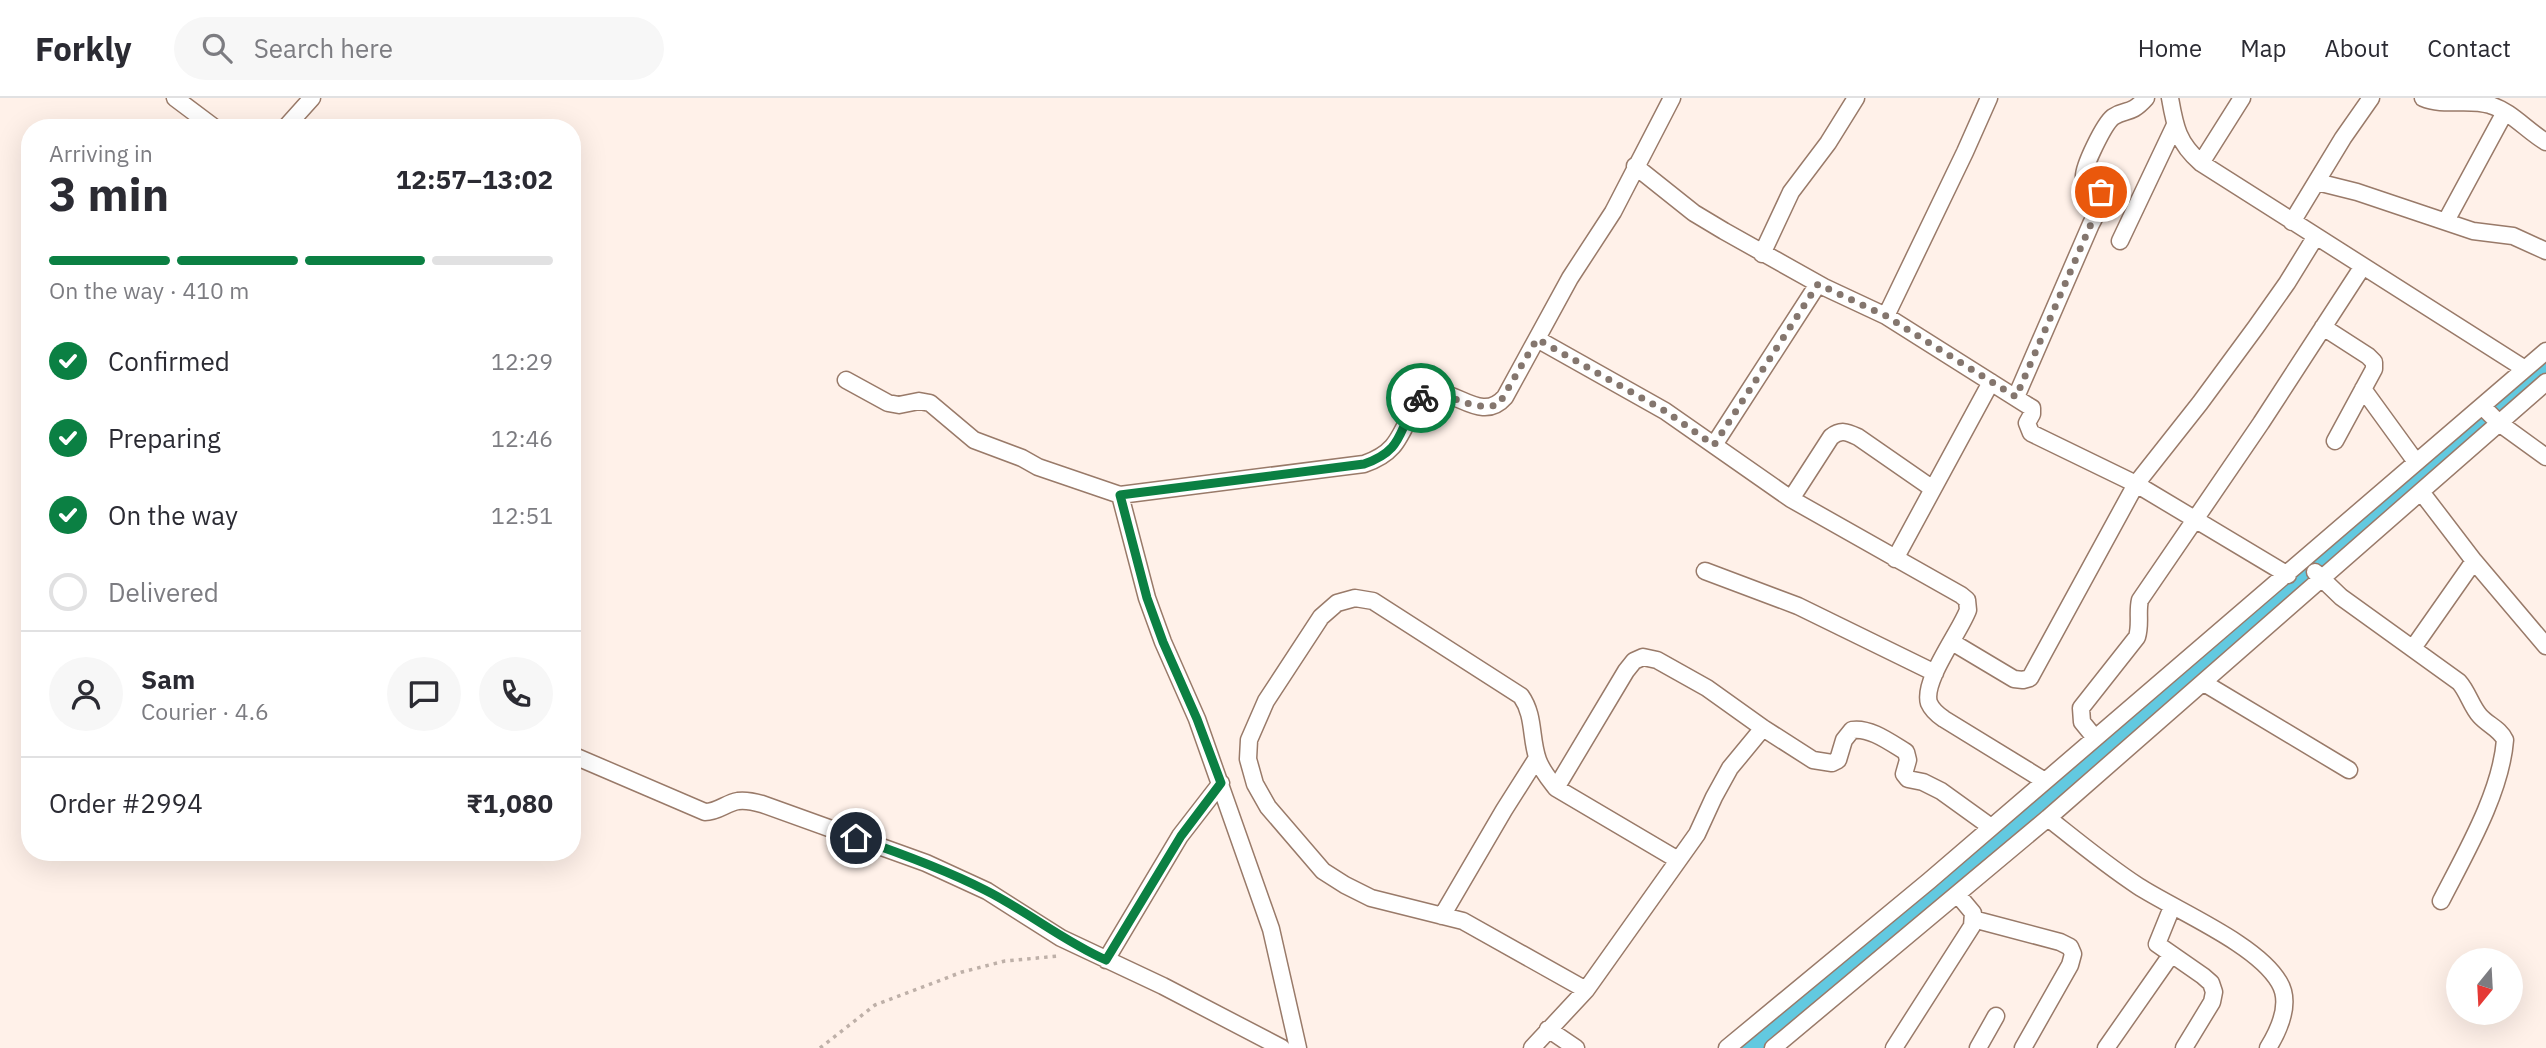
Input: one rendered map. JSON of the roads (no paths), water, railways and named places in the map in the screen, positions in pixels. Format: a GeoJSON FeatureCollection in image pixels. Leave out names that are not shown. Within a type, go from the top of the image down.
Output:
{"type":"FeatureCollection","features":[{"type":"Feature","properties":{"kind":"street"},"geometry":{"type":"LineString","coordinates":[[175,98],[203,119]]}},
{"type":"Feature","properties":{"kind":"street"},"geometry":{"type":"LineString","coordinates":[[293,119],[312,98]]}},
{"type":"Feature","properties":{"kind":"street"},"geometry":{"type":"LineString","coordinates":[[846,380],[888,403],[930,403],[974,440],[1038,467],[1120,495],[1364,464],[1381,458],[1398,440],[1415,405],[1423,396],[1434,392],[1476,406],[1491,407],[1499,404],[1570,278],[1613,212],[1672,98]]}},
{"type":"Feature","properties":{"kind":"street"},"geometry":{"type":"LineString","coordinates":[[1762,254],[1791,192],[1856,98]]}},
{"type":"Feature","properties":{"kind":"street"},"geometry":{"type":"LineString","coordinates":[[1886,316],[1989,98]]}},
{"type":"Feature","properties":{"kind":"street"},"geometry":{"type":"LineString","coordinates":[[2016,397],[2103,201],[2104,195],[2084,177],[2085,167],[2114,116],[2132,112],[2146,98]]}},
{"type":"Feature","properties":{"kind":"street"},"geometry":{"type":"LineString","coordinates":[[2170,98],[2175,125],[2188,151],[2201,163],[2525,369]]}},
{"type":"Feature","properties":{"kind":"street"},"geometry":{"type":"LineString","coordinates":[[2201,163],[2242,98]]}},
{"type":"Feature","properties":{"kind":"street"},"geometry":{"type":"LineString","coordinates":[[2292,222],[2343,138],[2371,98]]}},
{"type":"Feature","properties":{"kind":"street"},"geometry":{"type":"LineString","coordinates":[[2423,98],[2446,103],[2477,100],[2505,112],[2546,142]]}},
{"type":"Feature","properties":{"kind":"street"},"geometry":{"type":"LineString","coordinates":[[2446,221],[2505,112]]}},
{"type":"Feature","properties":{"kind":"street"},"geometry":{"type":"LineString","coordinates":[[2120,241],[2175,125]]}},
{"type":"Feature","properties":{"kind":"street"},"geometry":{"type":"LineString","coordinates":[[1635,166],[1694,213],[1762,254],[1886,316],[2016,397],[2032,408],[2027,423],[2031,433],[2136,484],[2288,575]]}},
{"type":"Feature","properties":{"kind":"street"},"geometry":{"type":"LineString","coordinates":[[2317,182],[2357,192],[2483,233],[2513,236],[2546,251]]}},
{"type":"Feature","properties":{"kind":"street"},"geometry":{"type":"LineString","coordinates":[[1952,642],[2014,679],[2029,678],[2136,484],[2256,327],[2316,236]]}},
{"type":"Feature","properties":{"kind":"street"},"geometry":{"type":"LineString","coordinates":[[2095,738],[2082,722],[2081,708],[2086,698],[2137,637],[2137,610],[2140,600],[2363,267]]}},
{"type":"Feature","properties":{"kind":"street"},"geometry":{"type":"LineString","coordinates":[[1714,445],[1818,284]]}},
{"type":"Feature","properties":{"kind":"street"},"geometry":{"type":"LineString","coordinates":[[2323,327],[2374,362],[2374,369],[2335,440]]}},
{"type":"Feature","properties":{"kind":"street"},"geometry":{"type":"LineString","coordinates":[[1537,339],[1665,411],[1791,499],[1967,600],[1968,610],[1935,673],[1928,699],[1937,714],[2045,781]]}},
{"type":"Feature","properties":{"kind":"street"},"geometry":{"type":"LineString","coordinates":[[1727,1048],[2288,575],[2312,569],[2422,493],[2490,415],[2525,369],[2546,351]]}},
{"type":"Feature","properties":{"kind":"street"},"geometry":{"type":"LineString","coordinates":[[1895,559],[1991,382]]}},
{"type":"Feature","properties":{"kind":"street"},"geometry":{"type":"LineString","coordinates":[[1773,1048],[1958,895],[2204,683],[2416,462],[2546,382]]}},
{"type":"Feature","properties":{"kind":"street"},"geometry":{"type":"LineString","coordinates":[[2362,389],[2416,462]]}},
{"type":"Feature","properties":{"kind":"street"},"geometry":{"type":"LineString","coordinates":[[2490,415],[2546,457]]}},
{"type":"Feature","properties":{"kind":"street"},"geometry":{"type":"LineString","coordinates":[[1791,499],[1831,437],[1839,432],[1858,437],[1933,489]]}},
{"type":"Feature","properties":{"kind":"street"},"geometry":{"type":"LineString","coordinates":[[2422,493],[2474,561],[2544,637]]}},
{"type":"Feature","properties":{"kind":"street"},"geometry":{"type":"LineString","coordinates":[[1120,495],[1147,598],[1221,783],[1271,929],[1298,1048]]}},
{"type":"Feature","properties":{"kind":"street"},"geometry":{"type":"LineString","coordinates":[[2413,648],[2474,561]]}},
{"type":"Feature","properties":{"kind":"street"},"geometry":{"type":"LineString","coordinates":[[2312,569],[2341,597],[2459,682],[2468,692],[2479,715],[2502,733],[2505,740],[2492,792],[2474,839],[2441,901]]}},
{"type":"Feature","properties":{"kind":"street"},"geometry":{"type":"LineString","coordinates":[[1705,571],[1798,606],[1935,673]]}},
{"type":"Feature","properties":{"kind":"street"},"geometry":{"type":"LineString","coordinates":[[1586,990],[1463,921],[1371,898],[1345,886],[1323,871],[1268,807],[1255,784],[1248,759],[1249,740],[1266,701],[1321,617],[1337,603],[1355,598],[1373,601],[1521,696],[1529,707],[1537,758],[1545,776],[1556,788],[1678,860]]}},
{"type":"Feature","properties":{"kind":"street"},"geometry":{"type":"LineString","coordinates":[[1556,788],[1626,671],[1634,661],[1643,657],[1657,660],[1707,688],[1813,760],[1832,764],[1838,760],[1844,740],[1852,730],[1858,729],[1877,735],[1906,752],[1908,760],[1904,774],[1908,779],[1932,786],[1992,827]]}},
{"type":"Feature","properties":{"kind":"street"},"geometry":{"type":"LineString","coordinates":[[2204,683],[2349,770]]}},
{"type":"Feature","properties":{"kind":"street"},"geometry":{"type":"LineString","coordinates":[[1532,1048],[1586,990],[1697,834],[1725,776],[1763,728]]}},
{"type":"Feature","properties":{"kind":"street"},"geometry":{"type":"LineString","coordinates":[[1443,916],[1537,758]]}},
{"type":"Feature","properties":{"kind":"street"},"geometry":{"type":"LineString","coordinates":[[581,759],[705,812],[715,812],[741,800],[762,804],[926,863],[987,891],[1062,938],[1163,986],[1282,1048]]}},
{"type":"Feature","properties":{"kind":"street"},"geometry":{"type":"LineString","coordinates":[[1099,957],[1181,836],[1221,783]]}},
{"type":"Feature","properties":{"kind":"street"},"geometry":{"type":"LineString","coordinates":[[2048,818],[2135,884],[2251,954],[2279,982],[2284,1002],[2283,1011],[2277,1034],[2268,1048]]}},
{"type":"Feature","properties":{"kind":"street"},"geometry":{"type":"LineString","coordinates":[[1894,1048],[1972,926],[1969,907],[1958,895]]}},
{"type":"Feature","properties":{"kind":"street"},"geometry":{"type":"LineString","coordinates":[[2172,908],[2157,940],[2160,948],[2203,976],[2211,983],[2214,992],[2184,1048]]}},
{"type":"Feature","properties":{"kind":"street"},"geometry":{"type":"LineString","coordinates":[[1973,919],[2060,942],[2070,947],[2073,954],[2070,965],[2024,1048]]}},
{"type":"Feature","properties":{"kind":"street"},"geometry":{"type":"LineString","coordinates":[[2106,1048],[2171,955]]}},
{"type":"Feature","properties":{"kind":"street"},"geometry":{"type":"LineString","coordinates":[[1978,1048],[1996,1016]]}},
{"type":"Feature","properties":{"kind":"street"},"geometry":{"type":"LineString","coordinates":[[1548,1029],[1576,1048]]}},
{"type":"Feature","properties":{"kind":"waterway"},"geometry":{"type":"LineString","coordinates":[[1750,1048],[1876,945],[2546,367]]}}]}
